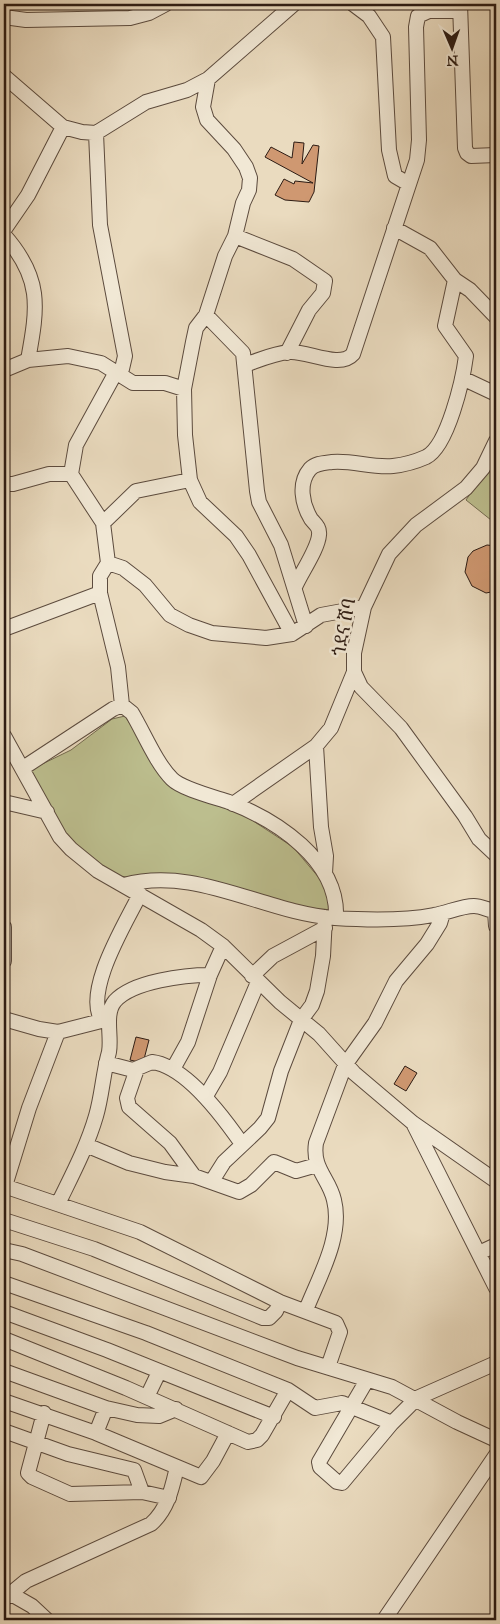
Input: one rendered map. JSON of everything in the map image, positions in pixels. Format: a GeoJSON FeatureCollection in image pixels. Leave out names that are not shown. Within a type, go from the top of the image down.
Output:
{"type":"FeatureCollection","features":[{"type":"Feature","properties":{"kind":"street"},"geometry":{"type":"LineString","coordinates":[[4,17],[26,20],[130,18],[150,13],[166,4]]}},
{"type":"Feature","properties":{"kind":"street"},"geometry":{"type":"LineString","coordinates":[[4,76],[63,127],[82,132],[96,133],[146,102],[187,90],[208,78],[294,4]]}},
{"type":"Feature","properties":{"kind":"street"},"geometry":{"type":"LineString","coordinates":[[354,4],[369,16],[383,37],[389,150],[395,176],[407,183]]}},
{"type":"Feature","properties":{"kind":"street"},"geometry":{"type":"LineString","coordinates":[[245,365],[287,352],[299,352],[340,361],[348,359],[360,334],[407,183],[417,160],[419,140],[416,27],[418,16],[429,11],[460,8],[466,153],[471,156],[496,155]]}},
{"type":"Feature","properties":{"kind":"street"},"geometry":{"type":"LineString","coordinates":[[208,78],[203,107],[206,120],[234,149],[246,167],[250,178],[249,190],[243,203],[235,236],[206,315],[196,328],[184,389],[185,435],[190,480],[200,502],[236,536],[249,555],[292,634]]}},
{"type":"Feature","properties":{"kind":"street"},"geometry":{"type":"LineString","coordinates":[[4,230],[28,195],[63,127]]}},
{"type":"Feature","properties":{"kind":"street"},"geometry":{"type":"LineString","coordinates":[[96,133],[100,225],[125,356],[122,368],[116,372],[76,445],[71,474],[103,523],[108,562],[100,576],[100,593],[118,666],[122,705],[132,713],[173,780],[234,804],[292,835],[325,873],[337,904],[328,921],[317,991],[312,1005],[302,1020],[278,1077],[268,1118],[224,1162],[212,1181]]}},
{"type":"Feature","properties":{"kind":"street"},"geometry":{"type":"LineString","coordinates":[[394,228],[430,248],[455,280],[470,290],[487,310],[496,317]]}},
{"type":"Feature","properties":{"kind":"street"},"geometry":{"type":"LineString","coordinates":[[4,235],[23,258],[36,299],[36,316],[28,360]]}},
{"type":"Feature","properties":{"kind":"street"},"geometry":{"type":"LineString","coordinates":[[235,236],[293,259],[325,281],[323,292],[309,310],[287,352]]}},
{"type":"Feature","properties":{"kind":"street"},"geometry":{"type":"LineString","coordinates":[[295,587],[318,542],[320,534],[318,526],[304,502],[303,484],[311,468],[319,464],[346,461],[393,466],[427,457],[435,450],[457,400],[462,378],[465,352],[444,326],[455,280]]}},
{"type":"Feature","properties":{"kind":"street"},"geometry":{"type":"LineString","coordinates":[[206,315],[243,353],[259,502],[280,545],[306,626]]}},
{"type":"Feature","properties":{"kind":"street"},"geometry":{"type":"LineString","coordinates":[[4,370],[28,360],[68,356],[101,363],[138,384],[165,383],[184,389]]}},
{"type":"Feature","properties":{"kind":"street"},"geometry":{"type":"LineString","coordinates":[[462,378],[496,394]]}},
{"type":"Feature","properties":{"kind":"street","name":"ጎደና ሸባ"},"geometry":{"type":"LineString","coordinates":[[494,854],[479,839],[465,816],[401,728],[361,687],[354,672],[354,653],[364,607],[389,554],[416,525],[466,488],[483,468],[496,441]]}},
{"type":"Feature","properties":{"kind":"street"},"geometry":{"type":"LineString","coordinates":[[4,484],[13,484],[49,474],[71,474]]}},
{"type":"Feature","properties":{"kind":"street"},"geometry":{"type":"LineString","coordinates":[[103,523],[136,492],[190,480]]}},
{"type":"Feature","properties":{"kind":"street"},"geometry":{"type":"LineString","coordinates":[[108,562],[123,568],[145,585],[170,615],[189,625],[212,633],[266,638],[292,634],[321,615],[364,607]]}},
{"type":"Feature","properties":{"kind":"street"},"geometry":{"type":"LineString","coordinates":[[4,629],[100,593]]}},
{"type":"Feature","properties":{"kind":"street"},"geometry":{"type":"LineString","coordinates":[[234,804],[316,746],[331,728],[354,672]]}},
{"type":"Feature","properties":{"kind":"street"},"geometry":{"type":"LineString","coordinates":[[24,768],[113,708],[122,705]]}},
{"type":"Feature","properties":{"kind":"street"},"geometry":{"type":"LineString","coordinates":[[4,736],[24,768],[60,837],[71,850],[98,870],[201,930],[223,946],[255,979],[318,1034],[345,1065],[413,1122],[496,1181]]}},
{"type":"Feature","properties":{"kind":"street"},"geometry":{"type":"LineString","coordinates":[[316,746],[321,827],[326,856],[325,873]]}},
{"type":"Feature","properties":{"kind":"street"},"geometry":{"type":"LineString","coordinates":[[4,802],[47,812]]}},
{"type":"Feature","properties":{"kind":"street"},"geometry":{"type":"LineString","coordinates":[[124,885],[161,880],[205,885],[328,921],[443,913],[473,906],[496,911],[496,926]]}},
{"type":"Feature","properties":{"kind":"street"},"geometry":{"type":"LineString","coordinates":[[58,1204],[86,1145],[97,1114],[111,1041],[106,1020],[97,1012],[98,992],[109,955],[140,894]]}},
{"type":"Feature","properties":{"kind":"street"},"geometry":{"type":"LineString","coordinates":[[306,1310],[325,1262],[336,1219],[334,1199],[317,1165],[314,1153],[316,1143],[345,1065],[375,1023],[396,981],[427,944],[440,923],[443,913]]}},
{"type":"Feature","properties":{"kind":"street"},"geometry":{"type":"LineString","coordinates":[[206,1096],[220,1072],[255,979],[273,956],[328,921]]}},
{"type":"Feature","properties":{"kind":"street"},"geometry":{"type":"LineString","coordinates":[[4,927],[4,961]]}},
{"type":"Feature","properties":{"kind":"street"},"geometry":{"type":"LineString","coordinates":[[173,1070],[188,1042],[210,975],[223,946]]}},
{"type":"Feature","properties":{"kind":"street"},"geometry":{"type":"LineString","coordinates":[[106,1020],[117,998],[132,990],[152,983],[188,975],[210,975]]}},
{"type":"Feature","properties":{"kind":"street"},"geometry":{"type":"LineString","coordinates":[[4,1019],[39,1030],[58,1032],[106,1020]]}},
{"type":"Feature","properties":{"kind":"street"},"geometry":{"type":"LineString","coordinates":[[58,1032],[29,1108],[4,1186],[140,1232],[280,1302],[306,1310],[336,1323],[340,1328],[328,1367]]}},
{"type":"Feature","properties":{"kind":"street"},"geometry":{"type":"LineString","coordinates":[[106,1063],[137,1069],[152,1062],[173,1070],[206,1096],[242,1144]]}},
{"type":"Feature","properties":{"kind":"street"},"geometry":{"type":"LineString","coordinates":[[137,1069],[127,1098],[129,1107],[170,1143],[194,1176]]}},
{"type":"Feature","properties":{"kind":"street"},"geometry":{"type":"LineString","coordinates":[[413,1122],[496,1288]]}},
{"type":"Feature","properties":{"kind":"street"},"geometry":{"type":"LineString","coordinates":[[86,1145],[144,1167],[194,1176],[239,1192],[251,1185],[274,1162],[296,1171],[317,1165]]}},
{"type":"Feature","properties":{"kind":"street"},"geometry":{"type":"LineString","coordinates":[[4,1220],[94,1249],[263,1318],[269,1318],[276,1311],[280,1302]]}},
{"type":"Feature","properties":{"kind":"street"},"geometry":{"type":"LineString","coordinates":[[479,1253],[496,1245]]}},
{"type":"Feature","properties":{"kind":"street"},"geometry":{"type":"LineString","coordinates":[[4,1250],[298,1358],[392,1387],[417,1398],[457,1422],[496,1440]]}},
{"type":"Feature","properties":{"kind":"street"},"geometry":{"type":"LineString","coordinates":[[4,1283],[146,1333],[288,1390],[315,1408],[342,1403],[392,1423]]}},
{"type":"Feature","properties":{"kind":"street"},"geometry":{"type":"LineString","coordinates":[[4,1312],[108,1350],[274,1417]]}},
{"type":"Feature","properties":{"kind":"street"},"geometry":{"type":"LineString","coordinates":[[4,1339],[176,1409],[248,1442],[257,1440],[274,1417],[288,1390]]}},
{"type":"Feature","properties":{"kind":"street"},"geometry":{"type":"LineString","coordinates":[[367,1380],[319,1462],[320,1468],[337,1482],[342,1482],[392,1423],[417,1398],[496,1363]]}},
{"type":"Feature","properties":{"kind":"street"},"geometry":{"type":"LineString","coordinates":[[4,1371],[106,1408],[150,1417],[176,1409]]}},
{"type":"Feature","properties":{"kind":"street"},"geometry":{"type":"LineString","coordinates":[[147,1397],[159,1372]]}},
{"type":"Feature","properties":{"kind":"street"},"geometry":{"type":"LineString","coordinates":[[4,1401],[96,1433],[201,1477],[214,1461],[228,1433]]}},
{"type":"Feature","properties":{"kind":"street"},"geometry":{"type":"LineString","coordinates":[[96,1433],[106,1408]]}},
{"type":"Feature","properties":{"kind":"street"},"geometry":{"type":"LineString","coordinates":[[44,1414],[28,1473],[47,1486],[70,1494],[142,1492],[169,1498]]}},
{"type":"Feature","properties":{"kind":"street"},"geometry":{"type":"LineString","coordinates":[[4,1431],[68,1454],[134,1470],[142,1492]]}},
{"type":"Feature","properties":{"kind":"street"},"geometry":{"type":"LineString","coordinates":[[384,1620],[496,1455]]}},
{"type":"Feature","properties":{"kind":"street"},"geometry":{"type":"LineString","coordinates":[[6,1594],[42,1573],[151,1524],[161,1515],[169,1498],[177,1467]]}},
{"type":"Feature","properties":{"kind":"street"},"geometry":{"type":"LineString","coordinates":[[6,1594],[32,1606],[47,1620]]}},
{"type":"Feature","properties":{"kind":"green space"},"geometry":{"type":"Polygon","coordinates":[[[496,456],[496,524],[466,500],[496,456]]]}},
{"type":"Feature","properties":{"kind":"green space"},"geometry":{"type":"Polygon","coordinates":[[[125,716],[171,788],[241,813],[293,847],[320,879],[330,898],[330,917],[201,885],[107,875],[66,844],[30,770],[71,750],[112,719],[125,716]]]}},
{"type":"Feature","properties":{"kind":"building"},"geometry":{"type":"Polygon","coordinates":[[[294,142],[304,143],[302,164],[313,145],[319,146],[314,192],[309,202],[285,200],[275,195],[284,179],[294,184],[295,181],[313,183],[265,157],[271,147],[292,158],[294,142]]]}},
{"type":"Feature","properties":{"kind":"building"},"geometry":{"type":"Polygon","coordinates":[[[487,545],[496,546],[496,591],[486,593],[472,586],[465,572],[468,557],[473,551],[487,545]]]}},
{"type":"Feature","properties":{"kind":"building"},"geometry":{"type":"Polygon","coordinates":[[[136,1037],[149,1040],[143,1063],[130,1060],[136,1037]]]}},
{"type":"Feature","properties":{"kind":"building"},"geometry":{"type":"Polygon","coordinates":[[[405,1066],[417,1073],[406,1091],[394,1084],[405,1066]]]}}]}
